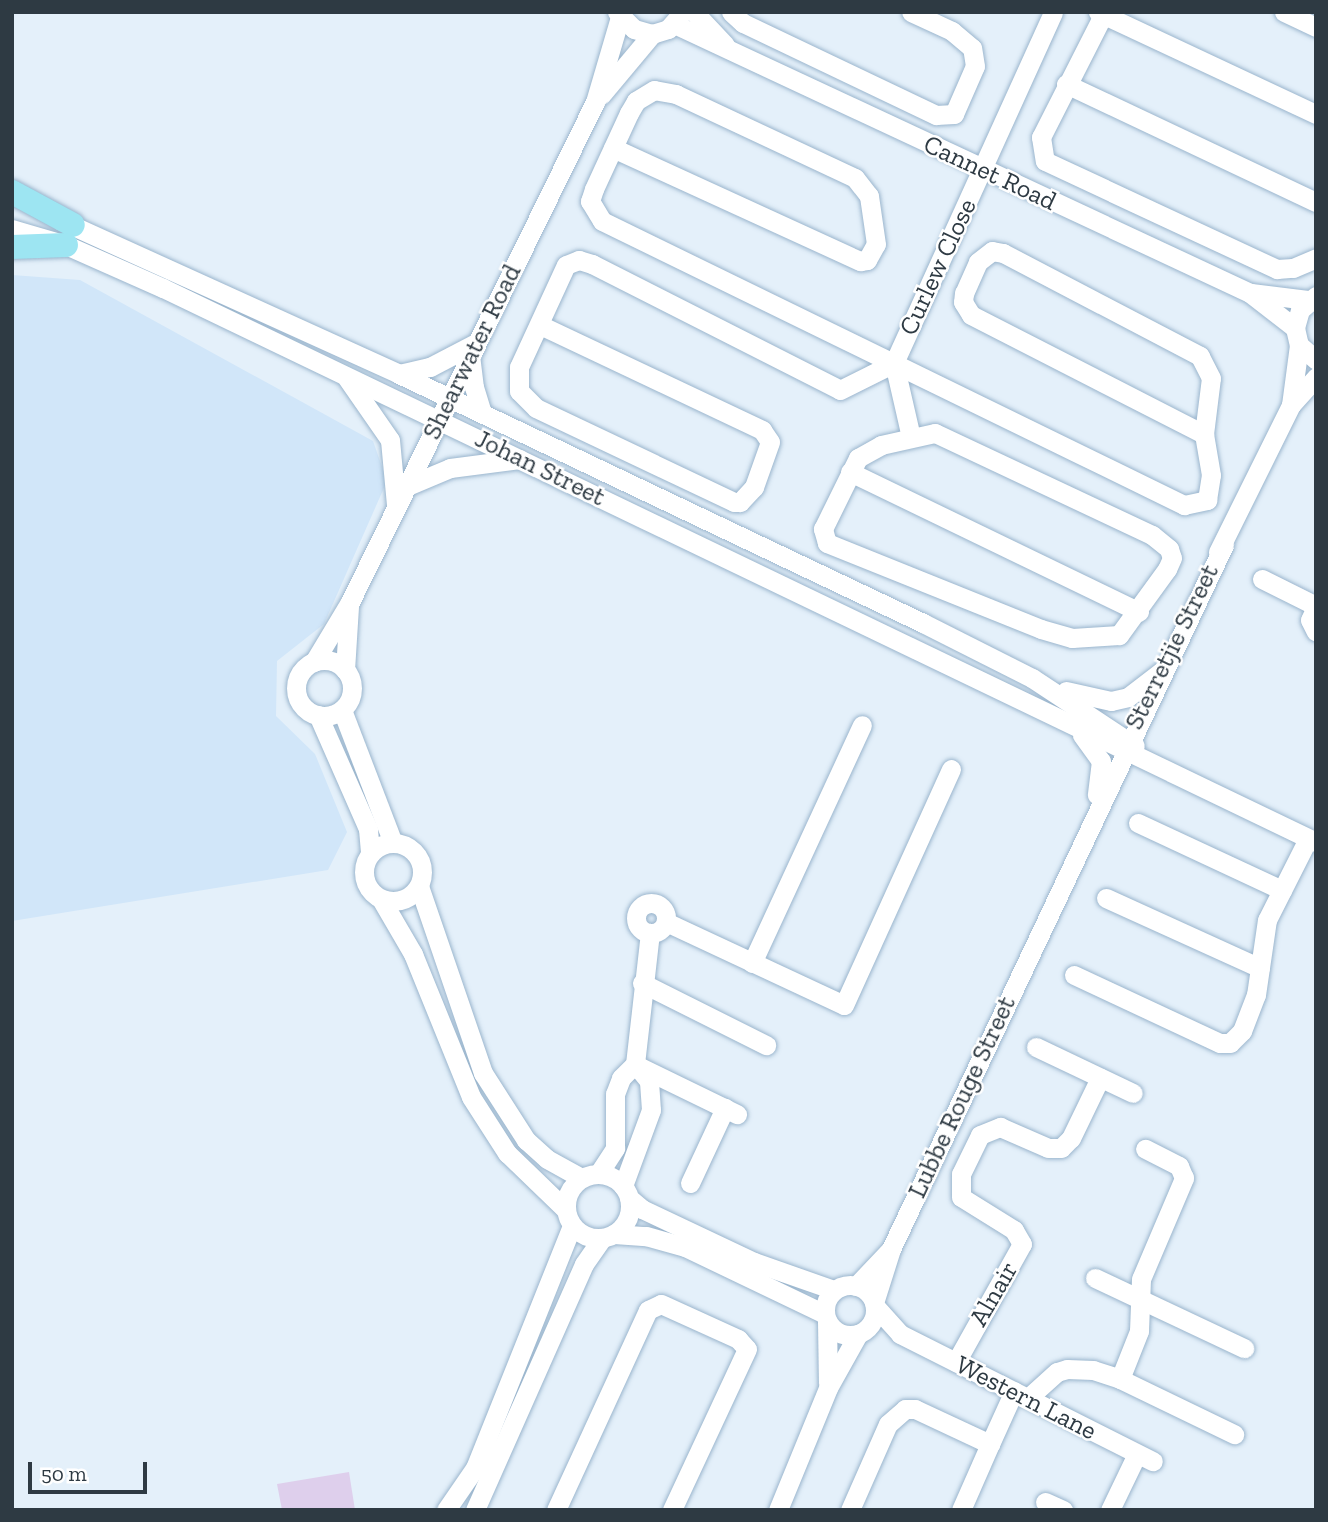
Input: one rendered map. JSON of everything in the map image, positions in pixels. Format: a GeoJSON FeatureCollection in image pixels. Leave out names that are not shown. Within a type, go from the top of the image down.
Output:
{"type":"FeatureCollection","features":[{"type":"Feature","properties":{"kind":"main road"},"geometry":{"type":"LineString","coordinates":[[12,192],[69,235]]}},
{"type":"Feature","properties":{"kind":"main road"},"geometry":{"type":"LineString","coordinates":[[12,247],[69,235]]}},
{"type":"Feature","properties":{"kind":"street","name":"Cannet Road"},"geometry":{"type":"LineString","coordinates":[[694,12],[730,51]]}},
{"type":"Feature","properties":{"kind":"street"},"geometry":{"type":"LineString","coordinates":[[731,12],[743,23],[936,115],[954,114],[975,66],[972,48],[952,31],[911,12]]}},
{"type":"Feature","properties":{"kind":"street","name":"Curlew Close"},"geometry":{"type":"LineString","coordinates":[[894,363],[1053,12]]}},
{"type":"Feature","properties":{"kind":"street"},"geometry":{"type":"LineString","coordinates":[[1284,12],[1316,27]]}},
{"type":"Feature","properties":{"kind":"street"},"geometry":{"type":"LineString","coordinates":[[1316,114],[1100,13],[1041,137],[1040,149],[1052,167],[1277,269],[1293,268],[1316,258]]}},
{"type":"Feature","properties":{"kind":"street"},"geometry":{"type":"LineString","coordinates":[[619,15],[634,29],[652,34],[679,18]]}},
{"type":"Feature","properties":{"kind":"street","name":"Shearwater Road"},"geometry":{"type":"LineString","coordinates":[[314,662],[350,603],[595,102],[619,15]]}},
{"type":"Feature","properties":{"kind":"street","name":"Cannet Road"},"geometry":{"type":"LineString","coordinates":[[679,18],[730,51],[1250,293],[1297,336],[1316,360]]}},
{"type":"Feature","properties":{"kind":"street","name":"Shearwater Road"},"geometry":{"type":"LineString","coordinates":[[595,102],[652,34]]}},
{"type":"Feature","properties":{"kind":"street"},"geometry":{"type":"LineString","coordinates":[[1066,84],[1316,202]]}},
{"type":"Feature","properties":{"kind":"street"},"geometry":{"type":"LineString","coordinates":[[613,148],[842,256],[860,261],[874,254],[869,196],[855,178],[676,94],[654,90],[644,93],[613,148],[590,201],[602,221],[1184,505],[1200,505],[1210,490],[1204,434],[1211,378],[1207,366],[1188,346],[1003,253],[992,251],[978,262],[964,293],[963,302],[971,314],[1204,434]]}},
{"type":"Feature","properties":{"kind":"street","name":"Johan Street"},"geometry":{"type":"LineString","coordinates":[[12,204],[346,376],[1062,718],[1131,748]]}},
{"type":"Feature","properties":{"kind":"street","name":"Johan Street"},"geometry":{"type":"LineString","coordinates":[[12,229],[69,235],[399,374],[1032,678],[1073,694],[1111,701],[1128,697],[1162,671]]}},
{"type":"Feature","properties":{"kind":"street"},"geometry":{"type":"LineString","coordinates":[[540,325],[762,429],[770,442],[748,497],[734,502],[526,400],[516,380],[560,274],[579,260],[840,390],[894,363]]}},
{"type":"Feature","properties":{"kind":"street","name":"Cannet Road"},"geometry":{"type":"LineString","coordinates":[[1250,293],[1312,298]]}},
{"type":"Feature","properties":{"kind":"street","name":"Sterretjie Street"},"geometry":{"type":"LineString","coordinates":[[1291,405],[1297,336],[1312,298]]}},
{"type":"Feature","properties":{"kind":"street"},"geometry":{"type":"LineString","coordinates":[[399,374],[430,367],[473,349],[474,387],[482,413]]}},
{"type":"Feature","properties":{"kind":"street"},"geometry":{"type":"LineString","coordinates":[[894,363],[911,437]]}},
{"type":"Feature","properties":{"kind":"street"},"geometry":{"type":"LineString","coordinates":[[346,376],[390,440],[396,506]]}},
{"type":"Feature","properties":{"kind":"street","name":"Sterretjie Street"},"geometry":{"type":"LineString","coordinates":[[1131,748],[1162,671],[1291,405],[1316,377]]}},
{"type":"Feature","properties":{"kind":"street"},"geometry":{"type":"LineString","coordinates":[[942,435],[1161,541],[1172,558],[1139,612],[1119,635],[1072,638],[837,549],[827,542],[822,529],[850,472],[868,451],[911,437],[942,435]]}},
{"type":"Feature","properties":{"kind":"street"},"geometry":{"type":"LineString","coordinates":[[405,487],[450,468],[520,459]]}},
{"type":"Feature","properties":{"kind":"street"},"geometry":{"type":"LineString","coordinates":[[850,472],[1139,612]]}},
{"type":"Feature","properties":{"kind":"street","name":"Sterretjie Street"},"geometry":{"type":"LineString","coordinates":[[1131,748],[1224,544]]}},
{"type":"Feature","properties":{"kind":"street"},"geometry":{"type":"LineString","coordinates":[[1262,579],[1316,606],[1310,620],[1316,632]]}},
{"type":"Feature","properties":{"kind":"street","name":"Shearwater Road"},"geometry":{"type":"LineString","coordinates":[[345,670],[350,603]]}},
{"type":"Feature","properties":{"kind":"street"},"geometry":{"type":"LineString","coordinates":[[778,1510],[828,1388],[861,1333],[875,1305],[867,1291],[856,1286],[834,1290],[754,1262],[626,1192],[547,1159],[526,1140],[483,1073],[419,886],[422,870],[416,854],[393,843],[342,710],[352,686],[345,670],[331,661],[314,662],[300,674],[296,690],[303,706],[318,715],[368,829],[370,854],[365,879],[381,898],[413,954],[471,1097],[508,1153],[587,1237],[646,1236],[685,1247],[826,1318],[841,1334],[861,1333]]}},
{"type":"Feature","properties":{"kind":"street","name":"Johan Street"},"geometry":{"type":"LineString","coordinates":[[1032,678],[1131,748]]}},
{"type":"Feature","properties":{"kind":"street"},"geometry":{"type":"LineString","coordinates":[[318,715],[342,710]]}},
{"type":"Feature","properties":{"kind":"street","name":"Johan Street"},"geometry":{"type":"LineString","coordinates":[[1062,718],[1098,752],[1102,774],[1096,800]]}},
{"type":"Feature","properties":{"kind":"street"},"geometry":{"type":"LineString","coordinates":[[752,963],[862,725]]}},
{"type":"Feature","properties":{"kind":"street"},"geometry":{"type":"LineString","coordinates":[[1074,975],[1226,1045],[1236,1039],[1249,1016],[1267,920],[1312,841],[1131,748]]}},
{"type":"Feature","properties":{"kind":"street","name":"Lubbe Rouge Street"},"geometry":{"type":"LineString","coordinates":[[1033,946],[1035,930],[1096,800],[1131,748]]}},
{"type":"Feature","properties":{"kind":"street","name":"Lubbe Rouge Street"},"geometry":{"type":"LineString","coordinates":[[875,1305],[891,1249],[1033,946],[1131,748]]}},
{"type":"Feature","properties":{"kind":"street"},"geometry":{"type":"LineString","coordinates":[[446,1510],[475,1468],[569,1218],[569,1191],[590,1176],[615,1149],[615,1094],[621,1077],[635,1064],[642,983],[658,927],[752,963],[844,1005],[951,769]]}},
{"type":"Feature","properties":{"kind":"street"},"geometry":{"type":"LineString","coordinates":[[1138,823],[1282,890]]}},
{"type":"Feature","properties":{"kind":"street"},"geometry":{"type":"LineString","coordinates":[[370,854],[393,843]]}},
{"type":"Feature","properties":{"kind":"street"},"geometry":{"type":"LineString","coordinates":[[381,898],[407,898],[419,886]]}},
{"type":"Feature","properties":{"kind":"street"},"geometry":{"type":"LineString","coordinates":[[1106,898],[1260,968]]}},
{"type":"Feature","properties":{"kind":"street"},"geometry":{"type":"LineString","coordinates":[[642,983],[766,1045]]}},
{"type":"Feature","properties":{"kind":"street"},"geometry":{"type":"LineString","coordinates":[[1036,1047],[1133,1093]]}},
{"type":"Feature","properties":{"kind":"street"},"geometry":{"type":"LineString","coordinates":[[635,1064],[731,1111],[690,1183]]}},
{"type":"Feature","properties":{"kind":"street"},"geometry":{"type":"LineString","coordinates":[[475,1510],[584,1264],[608,1236],[627,1221],[626,1192],[651,1110],[649,1081],[635,1064]]}},
{"type":"Feature","properties":{"kind":"street","name":"Alnair"},"geometry":{"type":"LineString","coordinates":[[956,1363],[1022,1244],[1014,1230],[961,1198],[961,1174],[980,1135],[1000,1127],[1048,1148],[1061,1148],[1071,1138],[1100,1078]]}},
{"type":"Feature","properties":{"kind":"street"},"geometry":{"type":"LineString","coordinates":[[1120,1379],[1136,1343],[1141,1279],[1184,1178],[1180,1166],[1145,1149]]}},
{"type":"Feature","properties":{"kind":"street","name":"Lubbe Rouge Street"},"geometry":{"type":"LineString","coordinates":[[856,1286],[891,1249]]}},
{"type":"Feature","properties":{"kind":"street"},"geometry":{"type":"LineString","coordinates":[[1095,1278],[1244,1348]]}},
{"type":"Feature","properties":{"kind":"street"},"geometry":{"type":"LineString","coordinates":[[828,1388],[826,1318],[834,1290]]}},
{"type":"Feature","properties":{"kind":"street"},"geometry":{"type":"LineString","coordinates":[[556,1510],[649,1310],[662,1304],[738,1339],[747,1349],[672,1510]]}},
{"type":"Feature","properties":{"kind":"street","name":"Western Lane"},"geometry":{"type":"LineString","coordinates":[[875,1305],[900,1334],[1145,1457],[1110,1510]]}},
{"type":"Feature","properties":{"kind":"street","name":"Western Lane"},"geometry":{"type":"LineString","coordinates":[[861,1333],[900,1334]]}},
{"type":"Feature","properties":{"kind":"street"},"geometry":{"type":"LineString","coordinates":[[961,1510],[990,1444],[1021,1394],[1057,1372],[1067,1369],[1093,1370],[1120,1379],[1234,1434]]}},
{"type":"Feature","properties":{"kind":"street"},"geometry":{"type":"LineString","coordinates":[[850,1510],[888,1424],[905,1409],[915,1409],[990,1444]]}},
{"type":"Feature","properties":{"kind":"street"},"geometry":{"type":"LineString","coordinates":[[1045,1502],[1063,1510]]}},
{"type":"Feature","properties":{"kind":"shaded area"},"geometry":{"type":"Polygon","coordinates":[[[12,275],[80,280],[373,441],[387,481],[324,624],[277,661],[276,716],[315,754],[347,832],[328,870],[12,921],[12,275]]]}},
{"type":"Feature","properties":{"kind":"shaded area"},"geometry":{"type":"Polygon","coordinates":[[[349,1472],[355,1510],[282,1510],[277,1484],[349,1472]]]}}]}
